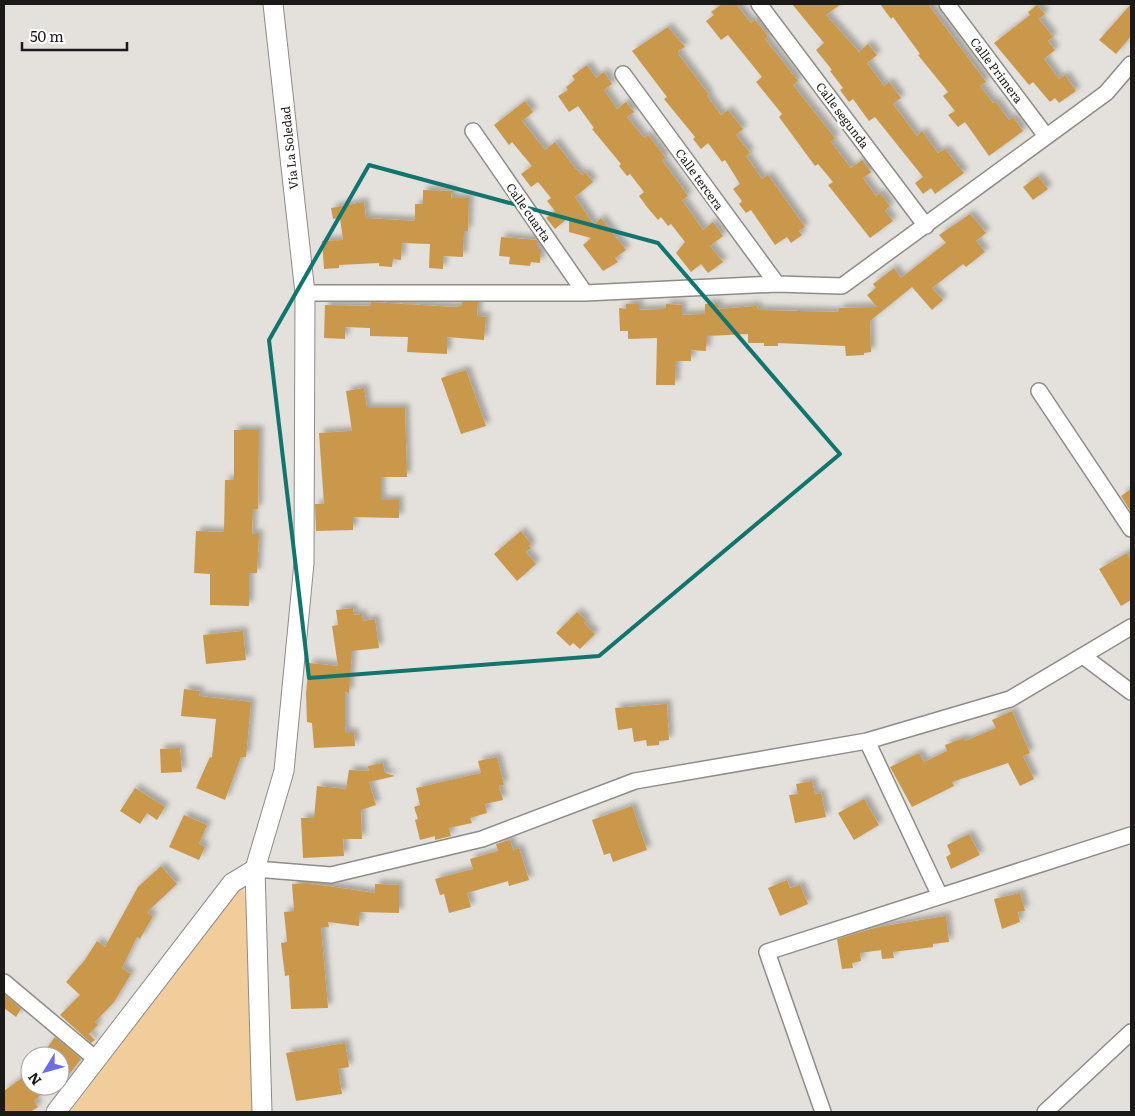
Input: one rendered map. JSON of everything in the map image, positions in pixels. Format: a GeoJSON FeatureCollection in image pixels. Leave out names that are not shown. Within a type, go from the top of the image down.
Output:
{"type":"FeatureCollection","features":[{"type":"Feature","properties":{"kind":"street","name":"Vía La Soledad"},"geometry":{"type":"LineString","coordinates":[[262,1112],[255,870],[284,771],[304,564],[304,292],[273,4]]}},
{"type":"Feature","properties":{"kind":"street","name":"Calle segunda"},"geometry":{"type":"LineString","coordinates":[[759,4],[926,226]]}},
{"type":"Feature","properties":{"kind":"street","name":"Calle Primera"},"geometry":{"type":"LineString","coordinates":[[948,4],[1046,136]]}},
{"type":"Feature","properties":{"kind":"street"},"geometry":{"type":"LineString","coordinates":[[304,292],[586,293],[777,284],[842,286],[1106,93],[1131,64]]}},
{"type":"Feature","properties":{"kind":"street","name":"Calle tercera"},"geometry":{"type":"LineString","coordinates":[[623,74],[777,284]]}},
{"type":"Feature","properties":{"kind":"street","name":"Calle cuarta"},"geometry":{"type":"LineString","coordinates":[[473,131],[586,293]]}},
{"type":"Feature","properties":{"kind":"street"},"geometry":{"type":"LineString","coordinates":[[1039,391],[1131,529]]}},
{"type":"Feature","properties":{"kind":"street"},"geometry":{"type":"LineString","coordinates":[[56,1112],[232,883],[255,870],[331,876],[482,839],[635,781],[867,741],[1010,699],[1131,627]]}},
{"type":"Feature","properties":{"kind":"street"},"geometry":{"type":"LineString","coordinates":[[1083,656],[1131,692]]}},
{"type":"Feature","properties":{"kind":"street"},"geometry":{"type":"LineString","coordinates":[[867,741],[940,896]]}},
{"type":"Feature","properties":{"kind":"street"},"geometry":{"type":"LineString","coordinates":[[823,1112],[767,952],[1131,835]]}},
{"type":"Feature","properties":{"kind":"street"},"geometry":{"type":"LineString","coordinates":[[4,982],[97,1060]]}},
{"type":"Feature","properties":{"kind":"street"},"geometry":{"type":"LineString","coordinates":[[1045,1112],[1131,1032]]}},
{"type":"Feature","properties":{"kind":"highlighted area"},"geometry":{"type":"Polygon","coordinates":[[[369,165],[658,243],[840,454],[599,656],[309,678],[269,340],[369,165]]]}},
{"type":"Feature","properties":{"kind":"shaded area"},"geometry":{"type":"Polygon","coordinates":[[[242,883],[246,902],[256,1112],[70,1112],[242,883]]]}},
{"type":"Feature","properties":{"kind":"building"},"geometry":{"type":"Polygon","coordinates":[[[722,4],[736,4],[751,23],[755,20],[768,36],[765,39],[798,81],[793,85],[835,138],[831,142],[851,168],[862,160],[871,172],[863,178],[876,196],[880,193],[890,206],[885,211],[893,221],[870,238],[828,185],[833,182],[818,164],[815,166],[779,117],[782,114],[756,82],[762,77],[728,35],[721,40],[706,21],[714,15],[711,12],[722,4]]]}},
{"type":"Feature","properties":{"kind":"building"},"geometry":{"type":"Polygon","coordinates":[[[792,4],[841,4],[826,15],[859,52],[868,44],[877,55],[867,63],[884,86],[889,82],[901,98],[893,104],[917,136],[922,131],[938,153],[945,149],[964,173],[935,194],[931,188],[923,194],[915,183],[923,177],[875,117],[869,121],[853,99],[849,102],[840,90],[843,88],[830,71],[832,70],[816,50],[824,43],[792,4]]]}},
{"type":"Feature","properties":{"kind":"building"},"geometry":{"type":"Polygon","coordinates":[[[880,4],[928,4],[986,82],[980,86],[993,103],[996,102],[1009,120],[1013,117],[1023,131],[989,156],[965,122],[958,127],[948,115],[955,111],[943,96],[948,92],[918,55],[920,54],[893,17],[891,19],[880,4]]]}},
{"type":"Feature","properties":{"kind":"building"},"geometry":{"type":"Polygon","coordinates":[[[1131,4],[1131,36],[1116,54],[1099,40],[1131,4]]]}},
{"type":"Feature","properties":{"kind":"building"},"geometry":{"type":"Polygon","coordinates":[[[1037,5],[1045,14],[1039,19],[1053,37],[1048,41],[1055,50],[1044,59],[1059,79],[1065,75],[1076,91],[1059,103],[1055,98],[1050,102],[1033,82],[1029,85],[994,43],[1030,15],[1028,12],[1037,5]]]}},
{"type":"Feature","properties":{"kind":"building"},"geometry":{"type":"Polygon","coordinates":[[[668,27],[685,47],[678,51],[679,55],[709,95],[707,96],[721,115],[728,110],[743,129],[736,135],[750,153],[746,156],[762,179],[768,175],[805,227],[799,231],[802,235],[791,243],[787,237],[775,245],[751,210],[746,213],[739,204],[742,201],[733,189],[740,184],[725,160],[722,162],[708,143],[701,149],[693,139],[695,137],[664,99],[667,97],[632,51],[668,27]]]}},
{"type":"Feature","properties":{"kind":"building"},"geometry":{"type":"Polygon","coordinates":[[[587,65],[596,78],[604,72],[612,84],[604,90],[617,109],[626,102],[634,112],[627,117],[644,138],[648,135],[665,157],[662,160],[688,196],[682,200],[703,230],[713,222],[723,236],[710,246],[723,262],[708,273],[701,264],[691,272],[676,253],[685,242],[671,224],[668,226],[661,217],[658,220],[647,207],[639,196],[644,192],[630,174],[627,176],[619,166],[621,164],[592,129],[594,128],[578,106],[569,112],[558,96],[568,90],[566,87],[575,80],[572,76],[587,65]]]}},
{"type":"Feature","properties":{"kind":"building"},"geometry":{"type":"Polygon","coordinates":[[[525,101],[533,112],[522,121],[545,150],[555,142],[575,168],[582,175],[585,172],[593,182],[575,197],[594,225],[601,218],[626,250],[615,258],[618,262],[603,271],[583,245],[591,238],[569,232],[569,217],[555,229],[546,218],[555,211],[547,201],[551,198],[538,182],[531,187],[521,174],[532,166],[512,142],[509,145],[494,125],[525,101]]]}},
{"type":"Feature","properties":{"kind":"building"},"geometry":{"type":"Polygon","coordinates":[[[1038,176],[1048,189],[1033,200],[1023,187],[1038,176]]]}},
{"type":"Feature","properties":{"kind":"building"},"geometry":{"type":"Polygon","coordinates":[[[423,190],[452,191],[451,198],[469,198],[468,231],[464,231],[463,257],[443,256],[443,269],[429,268],[430,244],[402,243],[401,260],[393,259],[392,267],[379,266],[379,263],[339,265],[339,268],[324,269],[322,241],[343,240],[340,218],[333,219],[331,208],[364,202],[366,218],[415,221],[415,204],[423,204],[423,190]]]}},
{"type":"Feature","properties":{"kind":"building"},"geometry":{"type":"Polygon","coordinates":[[[970,214],[986,233],[976,241],[985,252],[966,267],[963,264],[932,288],[943,300],[932,310],[912,287],[870,321],[871,352],[864,353],[864,355],[846,356],[845,346],[778,343],[778,346],[764,346],[764,343],[748,343],[748,334],[707,336],[706,351],[691,350],[691,361],[676,361],[675,385],[656,385],[657,338],[628,339],[628,331],[620,331],[619,308],[626,309],[626,304],[639,304],[639,310],[665,309],[666,304],[682,305],[682,315],[705,314],[705,304],[718,304],[718,309],[757,306],[758,310],[839,312],[839,308],[877,307],[867,295],[876,288],[873,284],[894,268],[901,278],[946,243],[939,235],[970,214]]]}},
{"type":"Feature","properties":{"kind":"building"},"geometry":{"type":"Polygon","coordinates":[[[501,237],[537,240],[537,249],[541,249],[540,263],[531,262],[530,266],[509,264],[510,257],[499,256],[501,237]]]}},
{"type":"Feature","properties":{"kind":"building"},"geometry":{"type":"Polygon","coordinates":[[[371,302],[453,307],[462,306],[462,302],[478,302],[477,316],[486,317],[484,340],[447,337],[447,354],[407,352],[408,337],[370,336],[370,328],[345,327],[345,339],[324,338],[325,305],[371,306],[371,302]]]}},
{"type":"Feature","properties":{"kind":"building"},"geometry":{"type":"Polygon","coordinates":[[[466,370],[486,426],[461,434],[441,378],[466,370]]]}},
{"type":"Feature","properties":{"kind":"building"},"geometry":{"type":"Polygon","coordinates":[[[364,388],[367,408],[405,408],[407,477],[381,477],[381,500],[399,500],[399,518],[353,517],[353,530],[316,531],[315,504],[324,504],[319,433],[352,431],[346,391],[364,388]]]}},
{"type":"Feature","properties":{"kind":"building"},"geometry":{"type":"Polygon","coordinates":[[[234,430],[259,430],[258,509],[253,509],[252,534],[259,534],[257,573],[249,573],[249,606],[210,605],[210,574],[194,573],[196,531],[224,532],[225,480],[234,480],[234,430]]]}},
{"type":"Feature","properties":{"kind":"building"},"geometry":{"type":"Polygon","coordinates":[[[1131,489],[1131,512],[1121,496],[1131,489]]]}},
{"type":"Feature","properties":{"kind":"building"},"geometry":{"type":"Polygon","coordinates":[[[521,531],[531,544],[529,546],[531,548],[526,552],[536,564],[517,581],[494,554],[521,531]]]}},
{"type":"Feature","properties":{"kind":"building"},"geometry":{"type":"Polygon","coordinates":[[[1127,553],[1131,560],[1131,600],[1121,606],[1099,569],[1127,553]]]}},
{"type":"Feature","properties":{"kind":"building"},"geometry":{"type":"Polygon","coordinates":[[[353,608],[354,615],[362,614],[363,621],[375,619],[379,648],[352,651],[349,693],[345,692],[345,726],[346,733],[354,733],[355,746],[314,748],[312,723],[307,722],[306,693],[309,663],[338,666],[332,626],[338,625],[336,610],[353,608]]]}},
{"type":"Feature","properties":{"kind":"building"},"geometry":{"type":"Polygon","coordinates":[[[577,612],[587,621],[584,623],[595,634],[580,649],[573,643],[570,646],[556,633],[577,612]]]}},
{"type":"Feature","properties":{"kind":"building"},"geometry":{"type":"Polygon","coordinates":[[[243,631],[246,660],[206,664],[203,635],[243,631]]]}},
{"type":"Feature","properties":{"kind":"building"},"geometry":{"type":"Polygon","coordinates":[[[184,689],[200,691],[199,696],[251,702],[246,757],[241,757],[225,800],[196,788],[210,757],[212,758],[216,719],[181,716],[184,689]]]}},
{"type":"Feature","properties":{"kind":"building"},"geometry":{"type":"Polygon","coordinates":[[[667,704],[669,740],[659,741],[659,745],[647,746],[646,740],[634,742],[632,728],[618,730],[615,708],[667,704]]]}},
{"type":"Feature","properties":{"kind":"building"},"geometry":{"type":"Polygon","coordinates":[[[1012,711],[1030,753],[1023,756],[1034,779],[1020,786],[1008,763],[952,782],[954,786],[912,807],[890,767],[919,753],[924,762],[947,751],[945,745],[964,738],[965,741],[996,728],[992,720],[1012,711]]]}},
{"type":"Feature","properties":{"kind":"building"},"geometry":{"type":"Polygon","coordinates":[[[180,748],[182,772],[161,773],[160,749],[180,748]]]}},
{"type":"Feature","properties":{"kind":"building"},"geometry":{"type":"Polygon","coordinates":[[[497,757],[504,785],[499,786],[503,800],[485,804],[487,813],[470,818],[472,823],[449,828],[451,836],[435,840],[435,836],[420,840],[415,820],[418,819],[414,807],[420,805],[416,788],[481,773],[478,761],[497,757]]]}},
{"type":"Feature","properties":{"kind":"building"},"geometry":{"type":"Polygon","coordinates":[[[383,763],[385,773],[395,776],[369,782],[376,805],[361,810],[362,839],[343,839],[344,856],[303,858],[301,818],[314,818],[317,786],[346,789],[349,770],[369,771],[368,766],[383,763]]]}},
{"type":"Feature","properties":{"kind":"building"},"geometry":{"type":"Polygon","coordinates":[[[812,781],[815,794],[821,793],[826,817],[795,823],[789,795],[798,794],[796,784],[812,781]]]}},
{"type":"Feature","properties":{"kind":"building"},"geometry":{"type":"Polygon","coordinates":[[[135,788],[165,807],[157,820],[147,813],[140,824],[120,811],[135,788]]]}},
{"type":"Feature","properties":{"kind":"building"},"geometry":{"type":"Polygon","coordinates":[[[864,799],[879,825],[854,840],[838,813],[864,799]]]}},
{"type":"Feature","properties":{"kind":"building"},"geometry":{"type":"Polygon","coordinates":[[[632,806],[647,850],[613,862],[610,853],[604,855],[592,820],[632,806]]]}},
{"type":"Feature","properties":{"kind":"building"},"geometry":{"type":"Polygon","coordinates":[[[184,815],[207,825],[199,844],[205,847],[199,860],[169,847],[184,815]]]}},
{"type":"Feature","properties":{"kind":"building"},"geometry":{"type":"Polygon","coordinates":[[[969,834],[980,855],[951,869],[946,857],[951,854],[947,845],[969,834]]]}},
{"type":"Feature","properties":{"kind":"building"},"geometry":{"type":"Polygon","coordinates":[[[510,840],[513,850],[519,848],[529,880],[509,886],[508,881],[467,893],[471,907],[449,913],[444,894],[440,895],[435,879],[473,869],[470,859],[498,851],[496,844],[510,840]]]}},
{"type":"Feature","properties":{"kind":"building"},"geometry":{"type":"Polygon","coordinates":[[[161,866],[177,884],[147,912],[153,916],[140,939],[137,937],[122,968],[131,974],[114,1002],[95,1022],[98,1025],[89,1034],[95,1040],[91,1043],[60,1015],[80,995],[66,982],[84,961],[97,941],[105,947],[138,887],[161,866]]]}},
{"type":"Feature","properties":{"kind":"building"},"geometry":{"type":"Polygon","coordinates":[[[787,880],[790,888],[800,885],[808,904],[780,916],[768,888],[787,880]]]}},
{"type":"Feature","properties":{"kind":"building"},"geometry":{"type":"Polygon","coordinates":[[[307,883],[375,893],[375,884],[399,885],[399,913],[360,912],[359,926],[328,922],[329,927],[321,928],[328,1008],[291,1009],[289,975],[285,976],[281,943],[287,942],[284,912],[294,911],[292,884],[307,883]]]}},
{"type":"Feature","properties":{"kind":"building"},"geometry":{"type":"Polygon","coordinates":[[[1020,893],[1025,911],[1018,912],[1020,922],[1002,929],[994,899],[1020,893]]]}},
{"type":"Feature","properties":{"kind":"building"},"geometry":{"type":"Polygon","coordinates":[[[946,916],[949,942],[933,944],[933,947],[893,952],[894,958],[882,959],[881,950],[860,953],[861,961],[852,963],[853,968],[842,969],[837,939],[878,927],[946,916]]]}},
{"type":"Feature","properties":{"kind":"building"},"geometry":{"type":"Polygon","coordinates":[[[4,994],[21,1009],[16,1017],[4,1008],[4,994]]]}},
{"type":"Feature","properties":{"kind":"building"},"geometry":{"type":"Polygon","coordinates":[[[55,1037],[66,1046],[48,1046],[55,1037]]]}},
{"type":"Feature","properties":{"kind":"building"},"geometry":{"type":"Polygon","coordinates":[[[345,1043],[349,1067],[338,1069],[342,1094],[296,1101],[286,1053],[345,1043]]]}},
{"type":"Feature","properties":{"kind":"building"},"geometry":{"type":"Polygon","coordinates":[[[70,1050],[81,1059],[70,1073],[70,1050]]]}},
{"type":"Feature","properties":{"kind":"building"},"geometry":{"type":"Polygon","coordinates":[[[20,1079],[20,1096],[40,1096],[34,1101],[38,1107],[30,1112],[4,1112],[4,1091],[20,1079]]]}}]}
